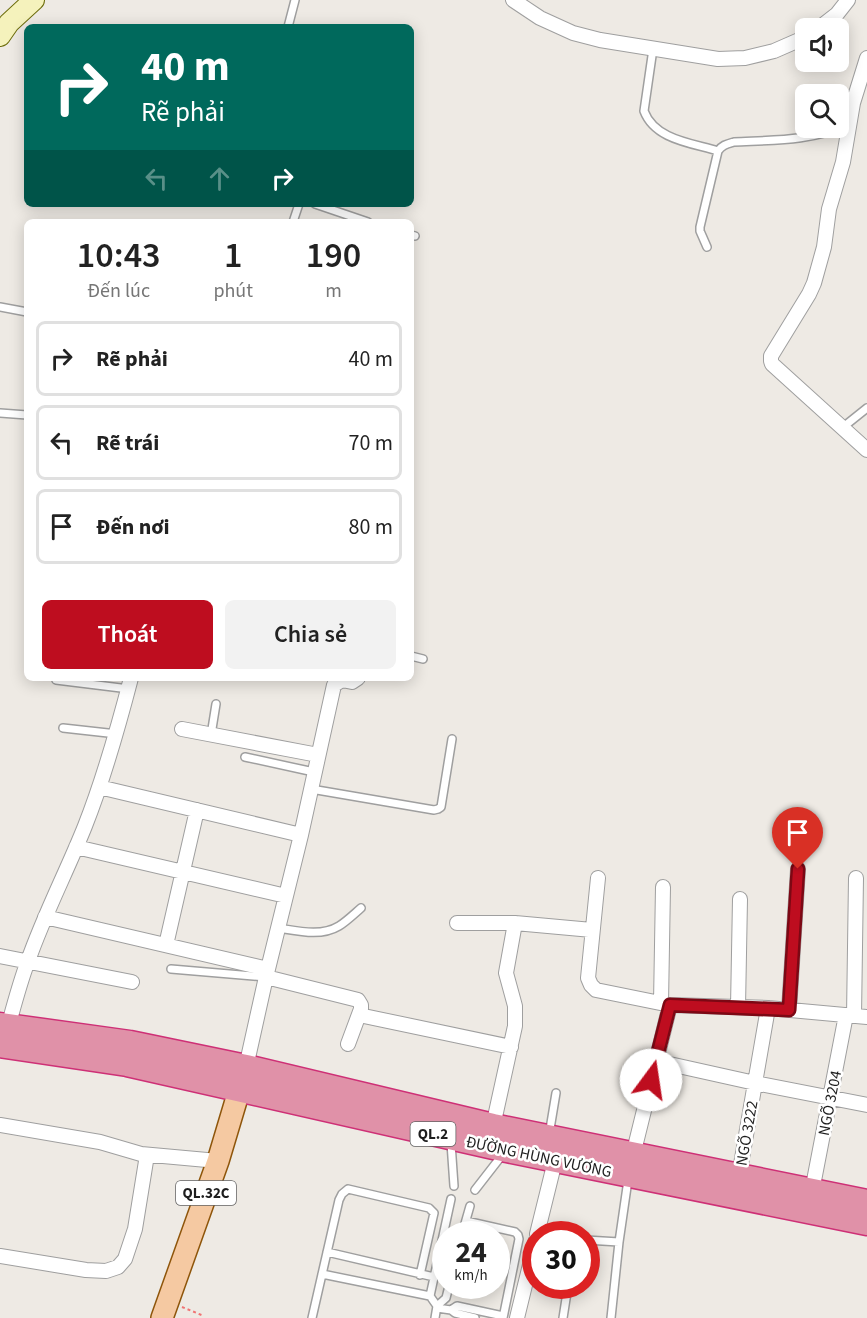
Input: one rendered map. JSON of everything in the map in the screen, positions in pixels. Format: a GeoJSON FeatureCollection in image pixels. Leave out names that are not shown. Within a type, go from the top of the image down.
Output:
{"type":"FeatureCollection","features":[{"type":"Feature","properties":{"kind":"highway","name":"ĐƯỜNG HÙNG VƯƠNG"},"geometry":{"type":"LineString","coordinates":[[3,1032],[127,1064],[243,1078],[493,1126],[631,1165],[867,1222]]}},
{"type":"Feature","properties":{"kind":"highway","name":"ĐƯỜNG HÙNG VƯƠNG"},"geometry":{"type":"LineString","coordinates":[[243,1078],[451,1138],[507,1150],[555,1145]]}},
{"type":"Feature","properties":{"kind":"highway","name":"ĐƯỜNG HÙNG VƯƠNG"},"geometry":{"type":"LineString","coordinates":[[631,1165],[739,1176],[867,1202]]}},
{"type":"Feature","properties":{"kind":"main road","name":"QL.32C"},"geometry":{"type":"LineString","coordinates":[[165,1310],[218,1161],[243,1078]]}},
{"type":"Feature","properties":{"kind":"street"},"geometry":{"type":"LineString","coordinates":[[1,32],[34,0]]}},
{"type":"Feature","properties":{"kind":"street"},"geometry":{"type":"LineString","coordinates":[[513,0],[540,18],[573,33],[600,40],[718,59],[745,58],[774,51],[795,42]]}},
{"type":"Feature","properties":{"kind":"street"},"geometry":{"type":"LineString","coordinates":[[832,18],[848,0]]}},
{"type":"Feature","properties":{"kind":"street"},"geometry":{"type":"LineString","coordinates":[[867,58],[853,103],[843,162],[831,201],[824,248],[814,283],[771,356],[772,364],[867,450]]}},
{"type":"Feature","properties":{"kind":"street"},"geometry":{"type":"LineString","coordinates":[[243,1078],[334,685],[340,681]]}},
{"type":"Feature","properties":{"kind":"street"},"geometry":{"type":"LineString","coordinates":[[3,1032],[45,916],[76,847],[99,787],[117,734],[130,683]]}},
{"type":"Feature","properties":{"kind":"street"},"geometry":{"type":"LineString","coordinates":[[182,729],[318,755]]}},
{"type":"Feature","properties":{"kind":"street"},"geometry":{"type":"LineString","coordinates":[[99,787],[301,835]]}},
{"type":"Feature","properties":{"kind":"street"},"geometry":{"type":"LineString","coordinates":[[166,945],[197,810]]}},
{"type":"Feature","properties":{"kind":"street"},"geometry":{"type":"LineString","coordinates":[[76,847],[286,896]]}},
{"type":"Feature","properties":{"kind":"street"},"geometry":{"type":"LineString","coordinates":[[789,1010],[798,869]]}},
{"type":"Feature","properties":{"kind":"street"},"geometry":{"type":"LineString","coordinates":[[598,878],[588,978],[596,990],[666,1004],[768,1008],[856,1016]]}},
{"type":"Feature","properties":{"kind":"street","name":"NGÕ 3204"},"geometry":{"type":"LineString","coordinates":[[812,1191],[830,1098],[856,1016],[856,878]]}},
{"type":"Feature","properties":{"kind":"street"},"geometry":{"type":"LineString","coordinates":[[631,1165],[656,1061],[666,1004],[663,887]]}},
{"type":"Feature","properties":{"kind":"street"},"geometry":{"type":"LineString","coordinates":[[738,1007],[740,899]]}},
{"type":"Feature","properties":{"kind":"street"},"geometry":{"type":"LineString","coordinates":[[45,916],[166,945],[358,999],[361,1005],[359,1015],[348,1044]]}},
{"type":"Feature","properties":{"kind":"street"},"geometry":{"type":"LineString","coordinates":[[457,923],[515,923],[592,930]]}},
{"type":"Feature","properties":{"kind":"street"},"geometry":{"type":"LineString","coordinates":[[493,1126],[515,1026],[516,1012],[506,973],[515,923]]}},
{"type":"Feature","properties":{"kind":"street"},"geometry":{"type":"LineString","coordinates":[[0,956],[132,982]]}},
{"type":"Feature","properties":{"kind":"street"},"geometry":{"type":"LineString","coordinates":[[768,1008],[754,1083],[867,1106]]}},
{"type":"Feature","properties":{"kind":"street"},"geometry":{"type":"LineString","coordinates":[[359,1015],[511,1047]]}},
{"type":"Feature","properties":{"kind":"street","name":"NGÕ 3222"},"geometry":{"type":"LineString","coordinates":[[656,1061],[754,1083],[739,1176]]}},
{"type":"Feature","properties":{"kind":"street"},"geometry":{"type":"LineString","coordinates":[[0,1125],[100,1142],[147,1155],[218,1161]]}},
{"type":"Feature","properties":{"kind":"street"},"geometry":{"type":"LineString","coordinates":[[540,1221],[555,1145]]}},
{"type":"Feature","properties":{"kind":"street"},"geometry":{"type":"LineString","coordinates":[[0,1256],[106,1271],[118,1267],[125,1259],[135,1229],[147,1155]]}},
{"type":"Feature","properties":{"kind":"street"},"geometry":{"type":"LineString","coordinates":[[508,1317],[522,1278]]}},
{"type":"Feature","properties":{"kind":"lane"},"geometry":{"type":"LineString","coordinates":[[289,24],[295,0]]}},
{"type":"Feature","properties":{"kind":"lane"},"geometry":{"type":"LineString","coordinates":[[653,49],[644,111],[646,118],[659,132],[667,136],[718,151]]}},
{"type":"Feature","properties":{"kind":"lane"},"geometry":{"type":"LineString","coordinates":[[707,247],[700,227],[718,151],[727,144],[813,136],[833,132],[850,124]]}},
{"type":"Feature","properties":{"kind":"lane"},"geometry":{"type":"LineString","coordinates":[[324,207],[359,219]]}},
{"type":"Feature","properties":{"kind":"lane"},"geometry":{"type":"LineString","coordinates":[[0,307],[24,311]]}},
{"type":"Feature","properties":{"kind":"lane"},"geometry":{"type":"LineString","coordinates":[[842,428],[867,408]]}},
{"type":"Feature","properties":{"kind":"lane"},"geometry":{"type":"LineString","coordinates":[[0,413],[24,415]]}},
{"type":"Feature","properties":{"kind":"lane"},"geometry":{"type":"LineString","coordinates":[[414,657],[423,659]]}},
{"type":"Feature","properties":{"kind":"lane"},"geometry":{"type":"LineString","coordinates":[[82,681],[130,683]]}},
{"type":"Feature","properties":{"kind":"lane"},"geometry":{"type":"LineString","coordinates":[[211,735],[216,704]]}},
{"type":"Feature","properties":{"kind":"lane"},"geometry":{"type":"LineString","coordinates":[[63,728],[117,734]]}},
{"type":"Feature","properties":{"kind":"lane"},"geometry":{"type":"LineString","coordinates":[[311,789],[438,809],[441,807],[452,739]]}},
{"type":"Feature","properties":{"kind":"lane"},"geometry":{"type":"LineString","coordinates":[[245,757],[314,772]]}},
{"type":"Feature","properties":{"kind":"lane"},"geometry":{"type":"LineString","coordinates":[[278,928],[311,933],[326,931],[338,927],[361,908]]}},
{"type":"Feature","properties":{"kind":"lane"},"geometry":{"type":"LineString","coordinates":[[171,969],[267,973]]}},
{"type":"Feature","properties":{"kind":"lane"},"geometry":{"type":"LineString","coordinates":[[555,1145],[556,1093]]}},
{"type":"Feature","properties":{"kind":"lane"},"geometry":{"type":"LineString","coordinates":[[451,1138],[454,1186]]}},
{"type":"Feature","properties":{"kind":"lane"},"geometry":{"type":"LineString","coordinates":[[475,1190],[507,1150]]}},
{"type":"Feature","properties":{"kind":"lane"},"geometry":{"type":"LineString","coordinates":[[611,1318],[619,1242],[631,1165]]}},
{"type":"Feature","properties":{"kind":"lane"},"geometry":{"type":"LineString","coordinates":[[312,1318],[339,1200],[348,1190],[429,1208],[434,1213],[420,1275]]}},
{"type":"Feature","properties":{"kind":"lane"},"geometry":{"type":"LineString","coordinates":[[446,1221],[451,1199]]}},
{"type":"Feature","properties":{"kind":"lane"},"geometry":{"type":"LineString","coordinates":[[466,1221],[470,1206]]}},
{"type":"Feature","properties":{"kind":"lane"},"geometry":{"type":"LineString","coordinates":[[451,1310],[457,1306],[508,1317],[519,1239],[515,1232],[510,1231]]}},
{"type":"Feature","properties":{"kind":"lane"},"geometry":{"type":"LineString","coordinates":[[600,1241],[619,1242]]}},
{"type":"Feature","properties":{"kind":"lane"},"geometry":{"type":"LineString","coordinates":[[327,1252],[432,1277]]}},
{"type":"Feature","properties":{"kind":"lane"},"geometry":{"type":"LineString","coordinates":[[322,1274],[430,1296]]}},
{"type":"Feature","properties":{"kind":"lane"},"geometry":{"type":"LineString","coordinates":[[432,1286],[430,1296],[437,1307],[475,1318]]}},
{"type":"Feature","properties":{"kind":"lane"},"geometry":{"type":"LineString","coordinates":[[435,1318],[437,1307],[445,1299]]}},
{"type":"Feature","properties":{"kind":"lane"},"geometry":{"type":"LineString","coordinates":[[563,1318],[566,1299]]}},
{"type":"Feature","properties":{"kind":"path"},"geometry":{"type":"LineString","coordinates":[[165,1310],[204,1316]]}},
{"type":"Feature","properties":{"kind":"route"},"geometry":{"type":"LineString","coordinates":[[651,1080],[670,1005],[789,1010],[798,869]]}}]}
